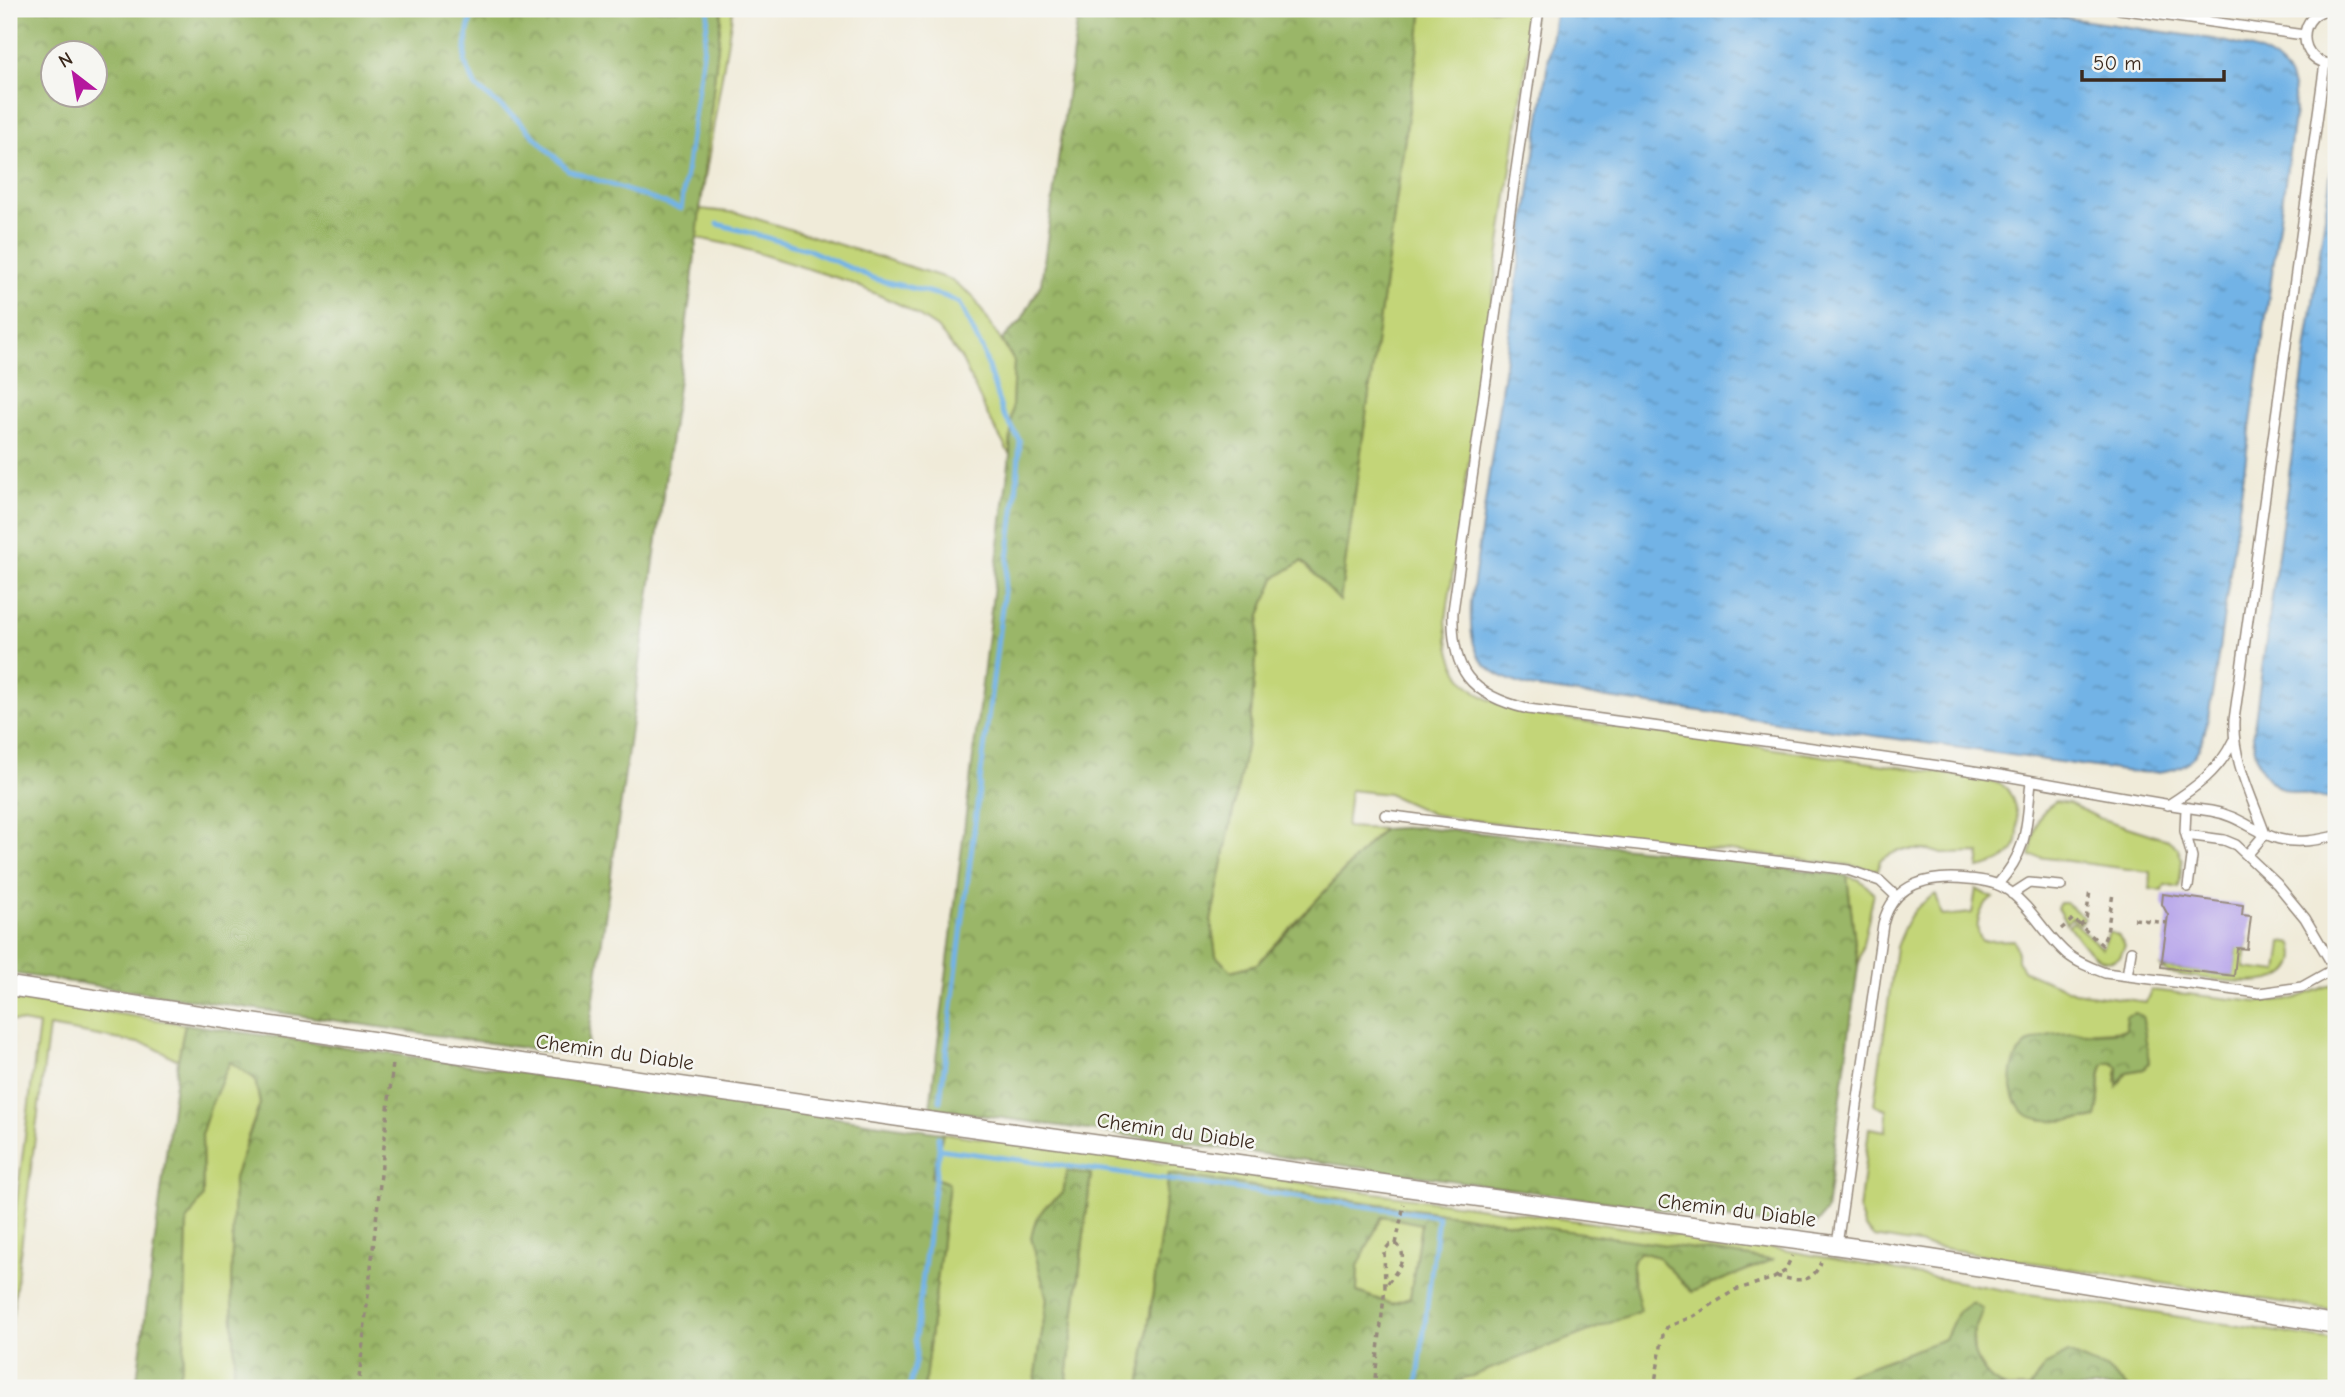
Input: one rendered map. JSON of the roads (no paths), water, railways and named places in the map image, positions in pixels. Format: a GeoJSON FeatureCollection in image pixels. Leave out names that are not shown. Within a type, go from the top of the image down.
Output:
{"type":"FeatureCollection","features":[{"type":"Feature","properties":{"kind":"street","name":"Chemin du Diable"},"geometry":{"type":"LineString","coordinates":[[9,986],[395,1043],[1831,1245],[2336,1324]]}},
{"type":"Feature","properties":{"kind":"lane"},"geometry":{"type":"LineString","coordinates":[[1539,9],[1452,611],[1454,649],[1459,663],[1475,686],[1490,697],[1528,709],[1983,772],[2219,812],[2238,818],[2266,834],[2297,842],[2336,836]]}},
{"type":"Feature","properties":{"kind":"lane"},"geometry":{"type":"LineString","coordinates":[[2119,9],[2304,35]]}},
{"type":"Feature","properties":{"kind":"lane"},"geometry":{"type":"LineString","coordinates":[[2335,9],[2318,13],[2311,19],[2304,35],[2309,53],[2325,63],[2336,64]]}},
{"type":"Feature","properties":{"kind":"lane"},"geometry":{"type":"LineString","coordinates":[[2168,805],[2216,769],[2225,759],[2233,741],[2325,63]]}},
{"type":"Feature","properties":{"kind":"lane"},"geometry":{"type":"LineString","coordinates":[[2233,741],[2266,834]]}},
{"type":"Feature","properties":{"kind":"lane"},"geometry":{"type":"LineString","coordinates":[[1998,884],[2020,855],[2031,782]]}},
{"type":"Feature","properties":{"kind":"lane"},"geometry":{"type":"LineString","coordinates":[[2186,808],[2186,835],[2192,857],[2188,887]]}},
{"type":"Feature","properties":{"kind":"lane"},"geometry":{"type":"LineString","coordinates":[[1385,815],[1848,870],[1880,881],[1897,897]]}},
{"type":"Feature","properties":{"kind":"lane"},"geometry":{"type":"LineString","coordinates":[[2247,855],[2266,834]]}},
{"type":"Feature","properties":{"kind":"lane"},"geometry":{"type":"LineString","coordinates":[[1831,1245],[1886,910],[1897,897],[1920,882],[1934,878],[1964,878],[1998,884],[2012,894],[2067,954],[2083,965],[2105,973],[2259,993],[2302,987],[2336,968],[2305,919],[2277,884],[2247,855],[2232,842],[2186,835]]}},
{"type":"Feature","properties":{"kind":"lane"},"geometry":{"type":"LineString","coordinates":[[2012,894],[2029,883],[2061,886]]}},
{"type":"Feature","properties":{"kind":"lane"},"geometry":{"type":"LineString","coordinates":[[2127,976],[2131,951]]}},
{"type":"Feature","properties":{"kind":"water"},"geometry":{"type":"Polygon","coordinates":[[[1557,9],[2005,9],[2233,43],[2263,53],[2287,73],[2294,91],[2295,111],[2215,678],[2202,740],[2196,754],[2186,764],[2171,770],[2123,771],[1530,687],[1499,675],[1480,658],[1472,635],[1471,602],[1557,9]]]}},
{"type":"Feature","properties":{"kind":"water"},"geometry":{"type":"Polygon","coordinates":[[[2336,136],[2336,800],[2289,791],[2268,779],[2256,753],[2253,734],[2336,136]]]}},
{"type":"Feature","properties":{"kind":"waterway"},"geometry":{"type":"LineString","coordinates":[[473,9],[467,35],[465,63],[476,87],[518,120],[568,170],[681,209],[709,9]]}},
{"type":"Feature","properties":{"kind":"waterway"},"geometry":{"type":"LineString","coordinates":[[718,224],[807,249],[875,279],[944,296],[959,303],[983,351],[1002,412],[1020,441],[1016,495],[940,1101]]}},
{"type":"Feature","properties":{"kind":"waterway"},"geometry":{"type":"LineString","coordinates":[[910,1388],[916,1358],[915,1339],[939,1149],[938,1137]]}},
{"type":"Feature","properties":{"kind":"waterway"},"geometry":{"type":"LineString","coordinates":[[939,1149],[1438,1216],[1417,1388]]}}]}
